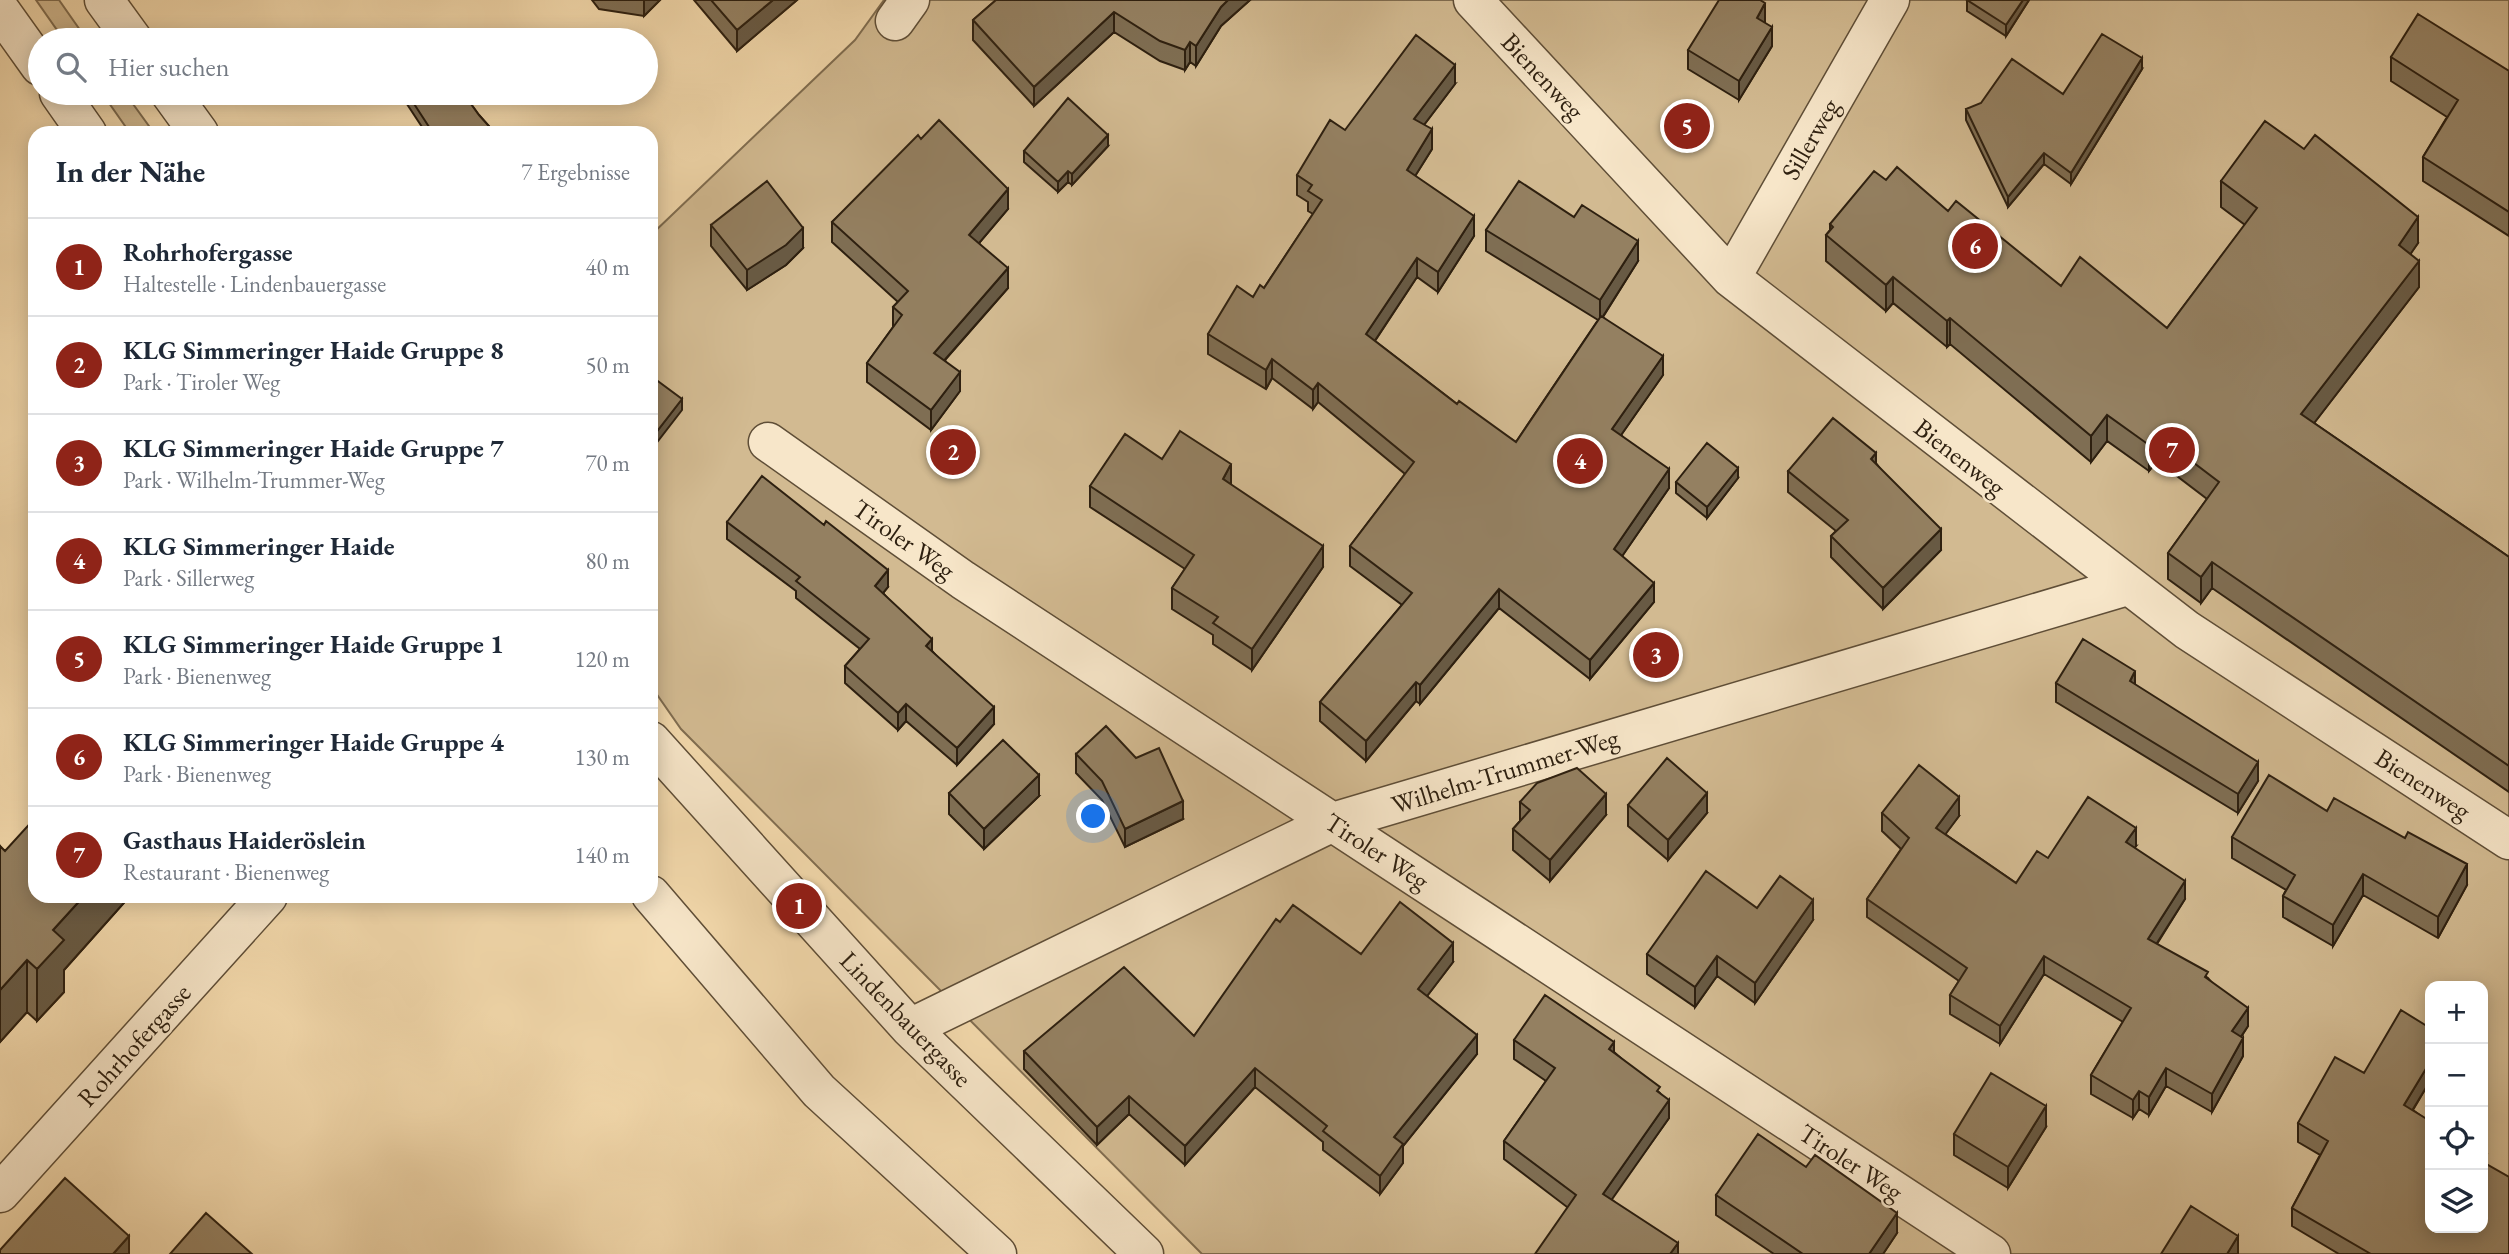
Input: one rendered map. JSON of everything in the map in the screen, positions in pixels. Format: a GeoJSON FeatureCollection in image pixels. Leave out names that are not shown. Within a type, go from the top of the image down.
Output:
{"type":"FeatureCollection","features":[{"type":"Feature","properties":{"kind":"street"},"geometry":{"type":"LineString","coordinates":[[104,0],[124,28]]}},
{"type":"Feature","properties":{"kind":"street","name":"Bienenweg"},"geometry":{"type":"LineString","coordinates":[[1474,0],[1731,278],[2187,630],[2509,840]]}},
{"type":"Feature","properties":{"kind":"street","name":"Sillerweg"},"geometry":{"type":"LineString","coordinates":[[1731,278],[1890,0]]}},
{"type":"Feature","properties":{"kind":"street"},"geometry":{"type":"LineString","coordinates":[[0,10],[28,49]]}},
{"type":"Feature","properties":{"kind":"street"},"geometry":{"type":"LineString","coordinates":[[68,105],[83,126]]}},
{"type":"Feature","properties":{"kind":"street"},"geometry":{"type":"LineString","coordinates":[[179,105],[194,126]]}},
{"type":"Feature","properties":{"kind":"street","name":"Tiroler Weg"},"geometry":{"type":"LineString","coordinates":[[768,442],[963,580],[1991,1254]]}},
{"type":"Feature","properties":{"kind":"street","name":"Wilhelm-Trummer-Weg"},"geometry":{"type":"LineString","coordinates":[[910,1028],[1333,822],[2127,586]]}},
{"type":"Feature","properties":{"kind":"street","name":"Lindenbauergasse"},"geometry":{"type":"LineString","coordinates":[[658,749],[910,1028],[1143,1254]]}},
{"type":"Feature","properties":{"kind":"street","name":"Rohrhofergasse"},"geometry":{"type":"LineString","coordinates":[[0,1193],[262,903]]}},
{"type":"Feature","properties":{"kind":"street"},"geometry":{"type":"LineString","coordinates":[[658,903],[819,1090],[998,1254]]}},
{"type":"Feature","properties":{"kind":"shaded area"},"geometry":{"type":"Polygon","coordinates":[[[36,0],[59,0],[79,28],[56,28],[36,0]]]}},
{"type":"Feature","properties":{"kind":"shaded area"},"geometry":{"type":"Polygon","coordinates":[[[884,0],[2509,0],[2509,1254],[1202,1254],[681,729],[658,696],[658,228],[855,40],[884,0]]]}},
{"type":"Feature","properties":{"kind":"shaded area"},"geometry":{"type":"Polygon","coordinates":[[[110,105],[134,105],[149,126],[125,126],[110,105]]]}},
{"type":"Feature","properties":{"kind":"building"},"geometry":{"type":"Polygon","coordinates":[[[711,0],[773,0],[737,30],[711,0]]]}},
{"type":"Feature","properties":{"kind":"building"},"geometry":{"type":"Polygon","coordinates":[[[996,0],[1228,0],[1196,46],[1190,42],[1185,50],[1160,41],[1114,12],[1034,87],[973,20],[996,0]]]}},
{"type":"Feature","properties":{"kind":"building"},"geometry":{"type":"Polygon","coordinates":[[[1719,0],[1760,0],[1765,3],[1757,18],[1772,27],[1739,81],[1688,50],[1719,0]]]}},
{"type":"Feature","properties":{"kind":"building"},"geometry":{"type":"Polygon","coordinates":[[[1967,0],[2023,0],[2006,25],[1967,0]]]}},
{"type":"Feature","properties":{"kind":"building"},"geometry":{"type":"Polygon","coordinates":[[[2418,14],[2509,71],[2509,212],[2423,157],[2458,100],[2391,57],[2418,14]]]}},
{"type":"Feature","properties":{"kind":"building"},"geometry":{"type":"Polygon","coordinates":[[[2102,34],[2142,58],[2071,173],[2044,153],[2008,197],[1966,109],[1981,103],[2012,59],[2063,94],[2102,34]]]}},
{"type":"Feature","properties":{"kind":"building"},"geometry":{"type":"Polygon","coordinates":[[[1416,35],[1455,65],[1414,119],[1432,129],[1407,170],[1474,216],[1438,272],[1417,258],[1366,334],[1457,404],[1459,401],[1516,442],[1601,316],[1663,356],[1612,429],[1669,469],[1614,549],[1654,583],[1590,660],[1499,589],[1420,685],[1416,682],[1366,741],[1320,702],[1412,593],[1350,546],[1414,462],[1318,383],[1313,390],[1272,359],[1266,370],[1208,334],[1237,286],[1253,297],[1260,285],[1264,288],[1322,200],[1308,191],[1312,185],[1297,175],[1330,120],[1345,130],[1416,35]]]}},
{"type":"Feature","properties":{"kind":"building"},"geometry":{"type":"Polygon","coordinates":[[[1068,98],[1108,135],[1072,174],[1068,171],[1058,182],[1024,151],[1068,98]]]}},
{"type":"Feature","properties":{"kind":"building"},"geometry":{"type":"Polygon","coordinates":[[[415,105],[472,105],[489,126],[428,126],[415,105]]]}},
{"type":"Feature","properties":{"kind":"building"},"geometry":{"type":"Polygon","coordinates":[[[939,120],[1008,189],[969,235],[1008,268],[934,353],[960,372],[931,410],[867,363],[902,315],[893,307],[908,291],[832,222],[918,135],[921,139],[939,120]]]}},
{"type":"Feature","properties":{"kind":"building"},"geometry":{"type":"Polygon","coordinates":[[[2265,121],[2304,149],[2315,135],[2418,217],[2399,245],[2419,261],[2301,414],[2509,557],[2509,766],[2212,562],[2201,577],[2168,553],[2219,482],[2157,435],[2149,445],[2107,415],[2091,436],[1950,318],[1947,321],[1893,277],[1886,285],[1826,235],[1833,227],[1830,224],[1874,171],[1886,180],[1897,167],[1948,211],[1956,201],[2061,286],[2080,257],[2167,328],[2257,208],[2221,181],[2265,121]]]}},
{"type":"Feature","properties":{"kind":"building"},"geometry":{"type":"Polygon","coordinates":[[[767,181],[803,228],[786,245],[747,270],[711,225],[767,181]]]}},
{"type":"Feature","properties":{"kind":"building"},"geometry":{"type":"Polygon","coordinates":[[[1519,181],[1574,217],[1582,205],[1638,241],[1600,300],[1486,230],[1519,181]]]}},
{"type":"Feature","properties":{"kind":"building"},"geometry":{"type":"Polygon","coordinates":[[[658,381],[682,399],[658,430],[658,381]]]}},
{"type":"Feature","properties":{"kind":"building"},"geometry":{"type":"Polygon","coordinates":[[[1833,418],[1876,453],[1871,459],[1941,529],[1883,588],[1831,536],[1848,520],[1788,471],[1833,418]]]}},
{"type":"Feature","properties":{"kind":"building"},"geometry":{"type":"Polygon","coordinates":[[[1180,431],[1231,464],[1223,479],[1323,546],[1252,649],[1213,623],[1218,617],[1172,588],[1194,555],[1090,486],[1125,434],[1162,459],[1180,431]]]}},
{"type":"Feature","properties":{"kind":"building"},"geometry":{"type":"Polygon","coordinates":[[[1707,443],[1738,468],[1707,507],[1676,482],[1707,443]]]}},
{"type":"Feature","properties":{"kind":"building"},"geometry":{"type":"Polygon","coordinates":[[[762,476],[824,525],[826,521],[888,570],[875,586],[932,639],[926,646],[994,707],[957,748],[906,704],[898,713],[845,666],[869,639],[796,581],[800,577],[727,522],[762,476]]]}},
{"type":"Feature","properties":{"kind":"building"},"geometry":{"type":"Polygon","coordinates":[[[2083,639],[2135,671],[2130,681],[2258,762],[2238,794],[2056,683],[2083,639]]]}},
{"type":"Feature","properties":{"kind":"building"},"geometry":{"type":"Polygon","coordinates":[[[1106,726],[1136,758],[1159,748],[1183,801],[1125,829],[1102,781],[1076,754],[1106,726]]]}},
{"type":"Feature","properties":{"kind":"building"},"geometry":{"type":"Polygon","coordinates":[[[1003,740],[1039,775],[984,829],[949,793],[1003,740]]]}},
{"type":"Feature","properties":{"kind":"building"},"geometry":{"type":"Polygon","coordinates":[[[1667,758],[1707,793],[1668,840],[1628,805],[1667,758]]]}},
{"type":"Feature","properties":{"kind":"building"},"geometry":{"type":"Polygon","coordinates":[[[1919,765],[1959,797],[1936,828],[2016,883],[2037,851],[2048,858],[2088,797],[2136,828],[2126,842],[2185,881],[2148,939],[2208,972],[2205,977],[2248,1008],[2232,1031],[2243,1038],[2212,1094],[2166,1068],[2149,1097],[2139,1091],[2133,1100],[2091,1075],[2131,1008],[2044,956],[2000,1026],[1950,995],[1967,968],[1867,899],[1909,838],[1882,813],[1919,765]]]}},
{"type":"Feature","properties":{"kind":"building"},"geometry":{"type":"Polygon","coordinates":[[[1577,768],[1606,794],[1550,860],[1513,829],[1530,810],[1520,802],[1537,783],[1577,768]]]}},
{"type":"Feature","properties":{"kind":"building"},"geometry":{"type":"Polygon","coordinates":[[[2269,775],[2327,811],[2334,798],[2405,838],[2408,832],[2467,864],[2438,917],[2363,874],[2333,925],[2283,896],[2295,875],[2232,837],[2269,775]]]}},
{"type":"Feature","properties":{"kind":"building"},"geometry":{"type":"Polygon","coordinates":[[[28,826],[28,903],[78,903],[53,930],[64,940],[37,969],[27,960],[0,990],[0,846],[5,851],[28,826]]]}},
{"type":"Feature","properties":{"kind":"building"},"geometry":{"type":"Polygon","coordinates":[[[1706,871],[1757,908],[1780,876],[1813,900],[1755,983],[1717,956],[1695,987],[1647,954],[1706,871]]]}},
{"type":"Feature","properties":{"kind":"building"},"geometry":{"type":"Polygon","coordinates":[[[1400,902],[1453,943],[1418,989],[1477,1035],[1394,1137],[1403,1144],[1380,1176],[1323,1131],[1327,1126],[1255,1068],[1185,1146],[1129,1096],[1097,1127],[1024,1051],[1124,967],[1194,1036],[1276,919],[1280,922],[1293,905],[1361,954],[1400,902]]]}},
{"type":"Feature","properties":{"kind":"building"},"geometry":{"type":"Polygon","coordinates":[[[1545,995],[1614,1042],[1609,1049],[1660,1087],[1657,1091],[1669,1100],[1603,1194],[1678,1243],[1670,1254],[1535,1254],[1576,1195],[1504,1141],[1555,1068],[1514,1040],[1545,995]]]}},
{"type":"Feature","properties":{"kind":"building"},"geometry":{"type":"Polygon","coordinates":[[[2401,1010],[2425,1025],[2425,1070],[2404,1105],[2425,1118],[2425,1233],[2488,1233],[2488,1165],[2509,1177],[2509,1254],[2371,1254],[2292,1208],[2328,1141],[2298,1123],[2335,1057],[2364,1073],[2401,1010]]]}},
{"type":"Feature","properties":{"kind":"building"},"geometry":{"type":"Polygon","coordinates":[[[1991,1073],[2046,1106],[2008,1167],[1954,1134],[1991,1073]]]}},
{"type":"Feature","properties":{"kind":"building"},"geometry":{"type":"Polygon","coordinates":[[[1758,1134],[1806,1167],[1815,1155],[1897,1213],[1869,1254],[1803,1254],[1716,1195],[1758,1134]]]}},
{"type":"Feature","properties":{"kind":"building"},"geometry":{"type":"Polygon","coordinates":[[[65,1178],[129,1236],[113,1254],[0,1254],[0,1250],[65,1178]]]}},
{"type":"Feature","properties":{"kind":"building"},"geometry":{"type":"Polygon","coordinates":[[[2191,1206],[2238,1236],[2227,1254],[2161,1254],[2191,1206]]]}},
{"type":"Feature","properties":{"kind":"building"},"geometry":{"type":"Polygon","coordinates":[[[206,1213],[252,1254],[170,1254],[206,1213]]]}},
{"type":"Feature","properties":{"kind":"place","name":"KLG Simmeringer Haide Gruppe 1"},"geometry":{"type":"Point","coordinates":[1687,126]}},
{"type":"Feature","properties":{"kind":"place","name":"KLG Simmeringer Haide Gruppe 4"},"geometry":{"type":"Point","coordinates":[1975,246]}},
{"type":"Feature","properties":{"kind":"place","name":"Gasthaus Haideröslein"},"geometry":{"type":"Point","coordinates":[2172,450]}},
{"type":"Feature","properties":{"kind":"place","name":"KLG Simmeringer Haide Gruppe 8"},"geometry":{"type":"Point","coordinates":[953,452]}},
{"type":"Feature","properties":{"kind":"place","name":"KLG Simmeringer Haide"},"geometry":{"type":"Point","coordinates":[1580,461]}},
{"type":"Feature","properties":{"kind":"place","name":"KLG Simmeringer Haide Gruppe 7"},"geometry":{"type":"Point","coordinates":[1656,655]}},
{"type":"Feature","properties":{"kind":"place","name":"Rohrhofergasse"},"geometry":{"type":"Point","coordinates":[799,906]}}]}
